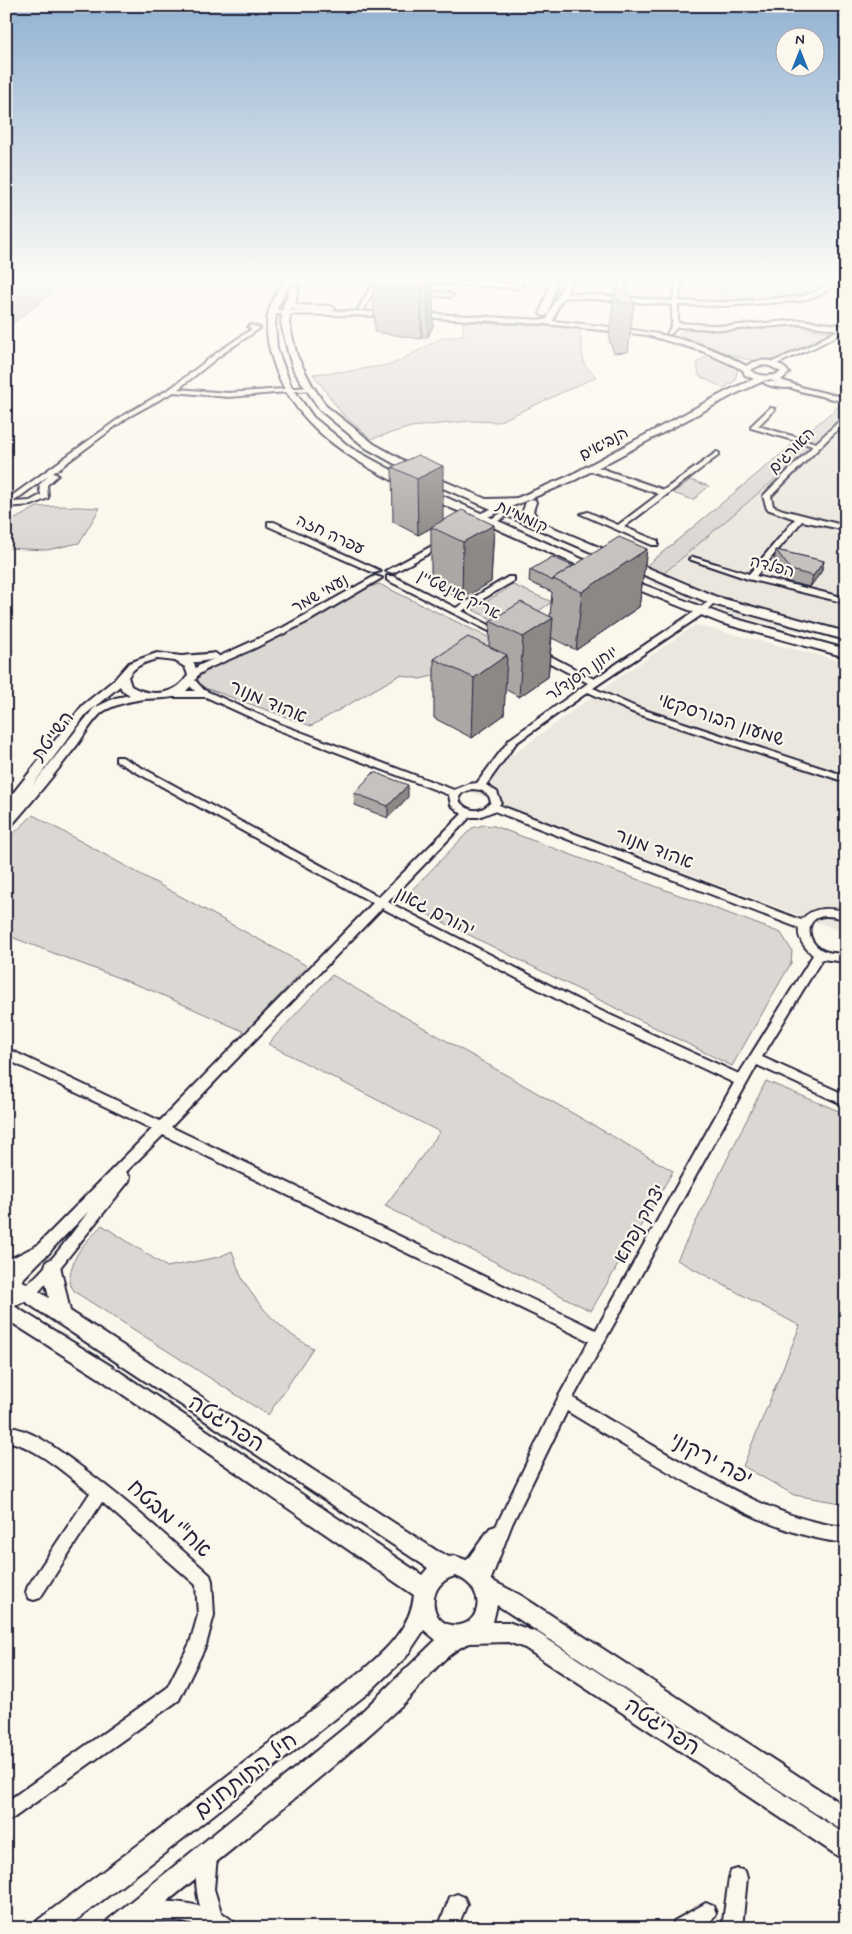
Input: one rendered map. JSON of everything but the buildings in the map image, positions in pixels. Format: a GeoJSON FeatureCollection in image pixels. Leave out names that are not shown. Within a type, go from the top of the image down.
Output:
{"type":"FeatureCollection","features":[{"type":"Feature","properties":{"kind":"main road","name":"קוממיות"},"geometry":{"type":"LineString","coordinates":[[280,367],[289,391],[310,418],[347,450],[415,487],[614,577],[700,612],[846,653]]}},
{"type":"Feature","properties":{"kind":"main road","name":"קוממיות"},"geometry":{"type":"LineString","coordinates":[[299,367],[323,408],[370,446],[426,477],[713,600],[846,636]]}},
{"type":"Feature","properties":{"kind":"main road"},"geometry":{"type":"LineString","coordinates":[[481,500],[518,500]]}},
{"type":"Feature","properties":{"kind":"main road"},"geometry":{"type":"LineString","coordinates":[[531,502],[528,510],[535,523]]}},
{"type":"Feature","properties":{"kind":"main road"},"geometry":{"type":"LineString","coordinates":[[461,507],[464,518],[470,526],[516,532]]}},
{"type":"Feature","properties":{"kind":"street"},"geometry":{"type":"LineString","coordinates":[[6,505],[126,416],[171,390],[203,367]]}},
{"type":"Feature","properties":{"kind":"street"},"geometry":{"type":"LineString","coordinates":[[740,367],[763,378],[772,379],[790,386]]}},
{"type":"Feature","properties":{"kind":"street","name":"הנביאים"},"geometry":{"type":"LineString","coordinates":[[730,393],[749,372],[750,367]]}},
{"type":"Feature","properties":{"kind":"street"},"geometry":{"type":"LineString","coordinates":[[777,367],[804,387],[831,396]]}},
{"type":"Feature","properties":{"kind":"street"},"geometry":{"type":"LineString","coordinates":[[772,379],[789,367]]}},
{"type":"Feature","properties":{"kind":"street","name":"הנביאים"},"geometry":{"type":"LineString","coordinates":[[505,510],[518,500],[572,478],[730,393],[763,378]]}},
{"type":"Feature","properties":{"kind":"street"},"geometry":{"type":"LineString","coordinates":[[748,386],[767,383],[790,386],[846,400]]}},
{"type":"Feature","properties":{"kind":"street"},"geometry":{"type":"LineString","coordinates":[[171,390],[228,396],[310,389]]}},
{"type":"Feature","properties":{"kind":"street"},"geometry":{"type":"LineString","coordinates":[[6,505],[31,503],[45,496],[43,485],[46,482],[122,424],[162,399],[171,390]]}},
{"type":"Feature","properties":{"kind":"street"},"geometry":{"type":"LineString","coordinates":[[772,409],[753,427],[817,445]]}},
{"type":"Feature","properties":{"kind":"street","name":"האורגים"},"geometry":{"type":"LineString","coordinates":[[800,518],[780,512],[770,506],[767,496],[846,417]]}},
{"type":"Feature","properties":{"kind":"street"},"geometry":{"type":"LineString","coordinates":[[618,528],[717,454]]}},
{"type":"Feature","properties":{"kind":"street"},"geometry":{"type":"LineString","coordinates":[[591,468],[664,494]]}},
{"type":"Feature","properties":{"kind":"street","name":"הנביאים"},"geometry":{"type":"LineString","coordinates":[[482,516],[531,502],[560,487],[572,478]]}},
{"type":"Feature","properties":{"kind":"street"},"geometry":{"type":"LineString","coordinates":[[21,493],[20,499],[31,503]]}},
{"type":"Feature","properties":{"kind":"street"},"geometry":{"type":"LineString","coordinates":[[470,526],[493,521],[505,510]]}},
{"type":"Feature","properties":{"kind":"street"},"geometry":{"type":"LineString","coordinates":[[585,514],[655,543]]}},
{"type":"Feature","properties":{"kind":"street"},"geometry":{"type":"LineString","coordinates":[[470,526],[482,516]]}},
{"type":"Feature","properties":{"kind":"street"},"geometry":{"type":"LineString","coordinates":[[751,578],[800,518],[846,528]]}},
{"type":"Feature","properties":{"kind":"street","name":"עפרה חזה"},"geometry":{"type":"LineString","coordinates":[[271,524],[377,575]]}},
{"type":"Feature","properties":{"kind":"street"},"geometry":{"type":"LineString","coordinates":[[377,575],[385,569],[390,574],[450,537]]}},
{"type":"Feature","properties":{"kind":"street","name":"הפלדה"},"geometry":{"type":"LineString","coordinates":[[692,559],[751,578],[846,601]]}},
{"type":"Feature","properties":{"kind":"street","name":"אריק אינשטיין"},"geometry":{"type":"LineString","coordinates":[[390,574],[456,611],[510,638]]}},
{"type":"Feature","properties":{"kind":"street","name":"נעמי שמר"},"geometry":{"type":"LineString","coordinates":[[192,677],[200,668],[227,658],[329,608],[377,575]]}},
{"type":"Feature","properties":{"kind":"street"},"geometry":{"type":"LineString","coordinates":[[456,611],[511,579]]}},
{"type":"Feature","properties":{"kind":"street","name":"יוחנן הסנדלר"},"geometry":{"type":"LineString","coordinates":[[480,786],[513,741],[590,685],[700,612],[713,600]]}},
{"type":"Feature","properties":{"kind":"street","name":"נעמי שמר"},"geometry":{"type":"LineString","coordinates":[[178,658],[192,660],[206,658],[276,635]]}},
{"type":"Feature","properties":{"kind":"street"},"geometry":{"type":"LineString","coordinates":[[527,647],[590,685]]}},
{"type":"Feature","properties":{"kind":"street"},"geometry":{"type":"LineString","coordinates":[[157,656],[178,658],[190,665],[192,677],[180,690],[170,694],[144,696],[126,688],[122,677],[129,667],[146,658],[157,656]]}},
{"type":"Feature","properties":{"kind":"street","name":"השייטת"},"geometry":{"type":"LineString","coordinates":[[6,810],[36,774],[79,715],[89,705],[113,688],[122,677]]}},
{"type":"Feature","properties":{"kind":"street","name":"אהוד מנור"},"geometry":{"type":"LineString","coordinates":[[192,677],[194,686],[207,695],[279,727],[455,794]]}},
{"type":"Feature","properties":{"kind":"street","name":"שמעון הבורסקאי"},"geometry":{"type":"LineString","coordinates":[[590,685],[635,710],[846,779]]}},
{"type":"Feature","properties":{"kind":"street","name":"אהוד מנור"},"geometry":{"type":"LineString","coordinates":[[170,694],[207,695]]}},
{"type":"Feature","properties":{"kind":"street","name":"השייטת"},"geometry":{"type":"LineString","coordinates":[[6,824],[33,793],[98,710],[118,700],[144,696]]}},
{"type":"Feature","properties":{"kind":"street","name":"יהורם גאון"},"geometry":{"type":"LineString","coordinates":[[119,759],[381,904],[658,1045],[741,1081]]}},
{"type":"Feature","properties":{"kind":"street"},"geometry":{"type":"LineString","coordinates":[[480,786],[493,793],[496,797],[494,807],[483,813],[468,813],[453,802],[455,794],[465,787],[480,786]]}},
{"type":"Feature","properties":{"kind":"street","name":"אהוד מנור"},"geometry":{"type":"LineString","coordinates":[[494,807],[803,925]]}},
{"type":"Feature","properties":{"kind":"street"},"geometry":{"type":"LineString","coordinates":[[8,1280],[16,1264],[44,1249],[468,813]]}},
{"type":"Feature","properties":{"kind":"street"},"geometry":{"type":"LineString","coordinates":[[846,915],[825,912],[815,914],[807,918],[803,925],[804,938],[810,946],[820,953],[831,957],[846,958]]}},
{"type":"Feature","properties":{"kind":"street","name":"יצחק נפחא"},"geometry":{"type":"LineString","coordinates":[[479,1580],[564,1401],[741,1081],[820,953]]}},
{"type":"Feature","properties":{"kind":"street"},"geometry":{"type":"LineString","coordinates":[[6,1053],[599,1339]]}},
{"type":"Feature","properties":{"kind":"street"},"geometry":{"type":"LineString","coordinates":[[756,1059],[846,1101]]}},
{"type":"Feature","properties":{"kind":"street"},"geometry":{"type":"LineString","coordinates":[[6,1304],[29,1292],[53,1266],[162,1129]]}},
{"type":"Feature","properties":{"kind":"street"},"geometry":{"type":"LineString","coordinates":[[53,1266],[54,1283],[62,1315]]}},
{"type":"Feature","properties":{"kind":"street","name":"הפריגטה"},"geometry":{"type":"LineString","coordinates":[[8,1280],[29,1292],[430,1558],[447,1567]]}},
{"type":"Feature","properties":{"kind":"street","name":"הפריגטה"},"geometry":{"type":"LineString","coordinates":[[6,1309],[113,1377],[417,1583],[424,1597]]}},
{"type":"Feature","properties":{"kind":"street","name":"יפה ירקוני"},"geometry":{"type":"LineString","coordinates":[[564,1401],[649,1453],[759,1512],[799,1528],[846,1535]]}},
{"type":"Feature","properties":{"kind":"street","name":"אח\"י מבטח"},"geometry":{"type":"LineString","coordinates":[[6,1433],[16,1434],[42,1448],[102,1490],[204,1581],[206,1615],[198,1645],[173,1694],[6,1813]]}},
{"type":"Feature","properties":{"kind":"street"},"geometry":{"type":"LineString","coordinates":[[34,1592],[102,1490]]}},
{"type":"Feature","properties":{"kind":"street"},"geometry":{"type":"LineString","coordinates":[[447,1567],[463,1567],[479,1580],[488,1599],[486,1614],[478,1627],[464,1634],[449,1635],[439,1631],[428,1619],[424,1597],[433,1575],[447,1567]]}},
{"type":"Feature","properties":{"kind":"street","name":"הפריגטה"},"geometry":{"type":"LineString","coordinates":[[479,1580],[846,1820]]}},
{"type":"Feature","properties":{"kind":"street","name":"חיל התותחנים"},"geometry":{"type":"LineString","coordinates":[[46,1928],[150,1850],[361,1686],[409,1638],[421,1614],[424,1597]]}},
{"type":"Feature","properties":{"kind":"street","name":"הפריגטה"},"geometry":{"type":"LineString","coordinates":[[464,1634],[508,1632],[531,1640],[846,1848]]}},
{"type":"Feature","properties":{"kind":"street","name":"חיל התותחנים"},"geometry":{"type":"LineString","coordinates":[[116,1928],[356,1733],[401,1692],[439,1651],[464,1634]]}},
{"type":"Feature","properties":{"kind":"street"},"geometry":{"type":"LineString","coordinates":[[208,1854],[205,1889],[220,1923]]}},
{"type":"Feature","properties":{"kind":"street"},"geometry":{"type":"LineString","coordinates":[[732,1928],[738,1878]]}},
{"type":"Feature","properties":{"kind":"street"},"geometry":{"type":"LineString","coordinates":[[447,1928],[457,1904]]}},
{"type":"Feature","properties":{"kind":"street"},"geometry":{"type":"LineString","coordinates":[[137,1912],[182,1912],[220,1923]]}},
{"type":"Feature","properties":{"kind":"street"},"geometry":{"type":"LineString","coordinates":[[681,1928],[706,1913]]}},
{"type":"Feature","properties":{"kind":"shaded area"},"geometry":{"type":"Polygon","coordinates":[[[373,367],[587,367],[596,377],[498,422],[470,421],[411,427],[371,439],[343,415],[313,374],[373,367]]]}},
{"type":"Feature","properties":{"kind":"shaded area"},"geometry":{"type":"Polygon","coordinates":[[[698,367],[738,367],[735,381],[724,388],[699,376],[698,367]]]}},
{"type":"Feature","properties":{"kind":"shaded area"},"geometry":{"type":"Polygon","coordinates":[[[839,406],[846,407],[846,419],[663,574],[646,566],[839,406]]]}},
{"type":"Feature","properties":{"kind":"shaded area"},"geometry":{"type":"Polygon","coordinates":[[[846,413],[846,642],[730,615],[649,582],[846,413]]]}},
{"type":"Feature","properties":{"kind":"shaded area"},"geometry":{"type":"Polygon","coordinates":[[[690,480],[709,486],[693,500],[673,493],[690,480]]]}},
{"type":"Feature","properties":{"kind":"shaded area"},"geometry":{"type":"Polygon","coordinates":[[[37,507],[100,508],[79,543],[47,550],[6,548],[6,524],[37,507]]]}},
{"type":"Feature","properties":{"kind":"shaded area"},"geometry":{"type":"Polygon","coordinates":[[[379,584],[504,645],[469,668],[420,679],[400,675],[311,726],[200,686],[198,679],[203,671],[286,633],[367,588],[379,584]]]}},
{"type":"Feature","properties":{"kind":"shaded area"},"geometry":{"type":"Polygon","coordinates":[[[513,585],[552,602],[512,629],[473,610],[513,585]]]}},
{"type":"Feature","properties":{"kind":"shaded area"},"geometry":{"type":"Polygon","coordinates":[[[695,625],[846,662],[846,933],[465,790],[608,685],[695,625]]]}},
{"type":"Feature","properties":{"kind":"shaded area"},"geometry":{"type":"Polygon","coordinates":[[[33,815],[307,966],[245,1032],[153,991],[6,935],[6,841],[33,815]]]}},
{"type":"Feature","properties":{"kind":"shaded area"},"geometry":{"type":"Polygon","coordinates":[[[484,825],[494,826],[781,933],[792,951],[791,963],[732,1066],[401,901],[472,828],[484,825]]]}},
{"type":"Feature","properties":{"kind":"shaded area"},"geometry":{"type":"Polygon","coordinates":[[[332,975],[673,1171],[591,1311],[385,1206],[440,1132],[268,1044],[332,975]]]}},
{"type":"Feature","properties":{"kind":"shaded area"},"geometry":{"type":"Polygon","coordinates":[[[766,1081],[846,1114],[846,1225],[838,1239],[846,1245],[846,1504],[794,1495],[743,1466],[800,1326],[677,1260],[766,1081]]]}},
{"type":"Feature","properties":{"kind":"shaded area"},"geometry":{"type":"Polygon","coordinates":[[[102,1225],[167,1267],[219,1257],[232,1251],[243,1280],[257,1301],[283,1328],[313,1348],[268,1415],[75,1292],[69,1283],[73,1264],[84,1245],[102,1225]]]}}]}
